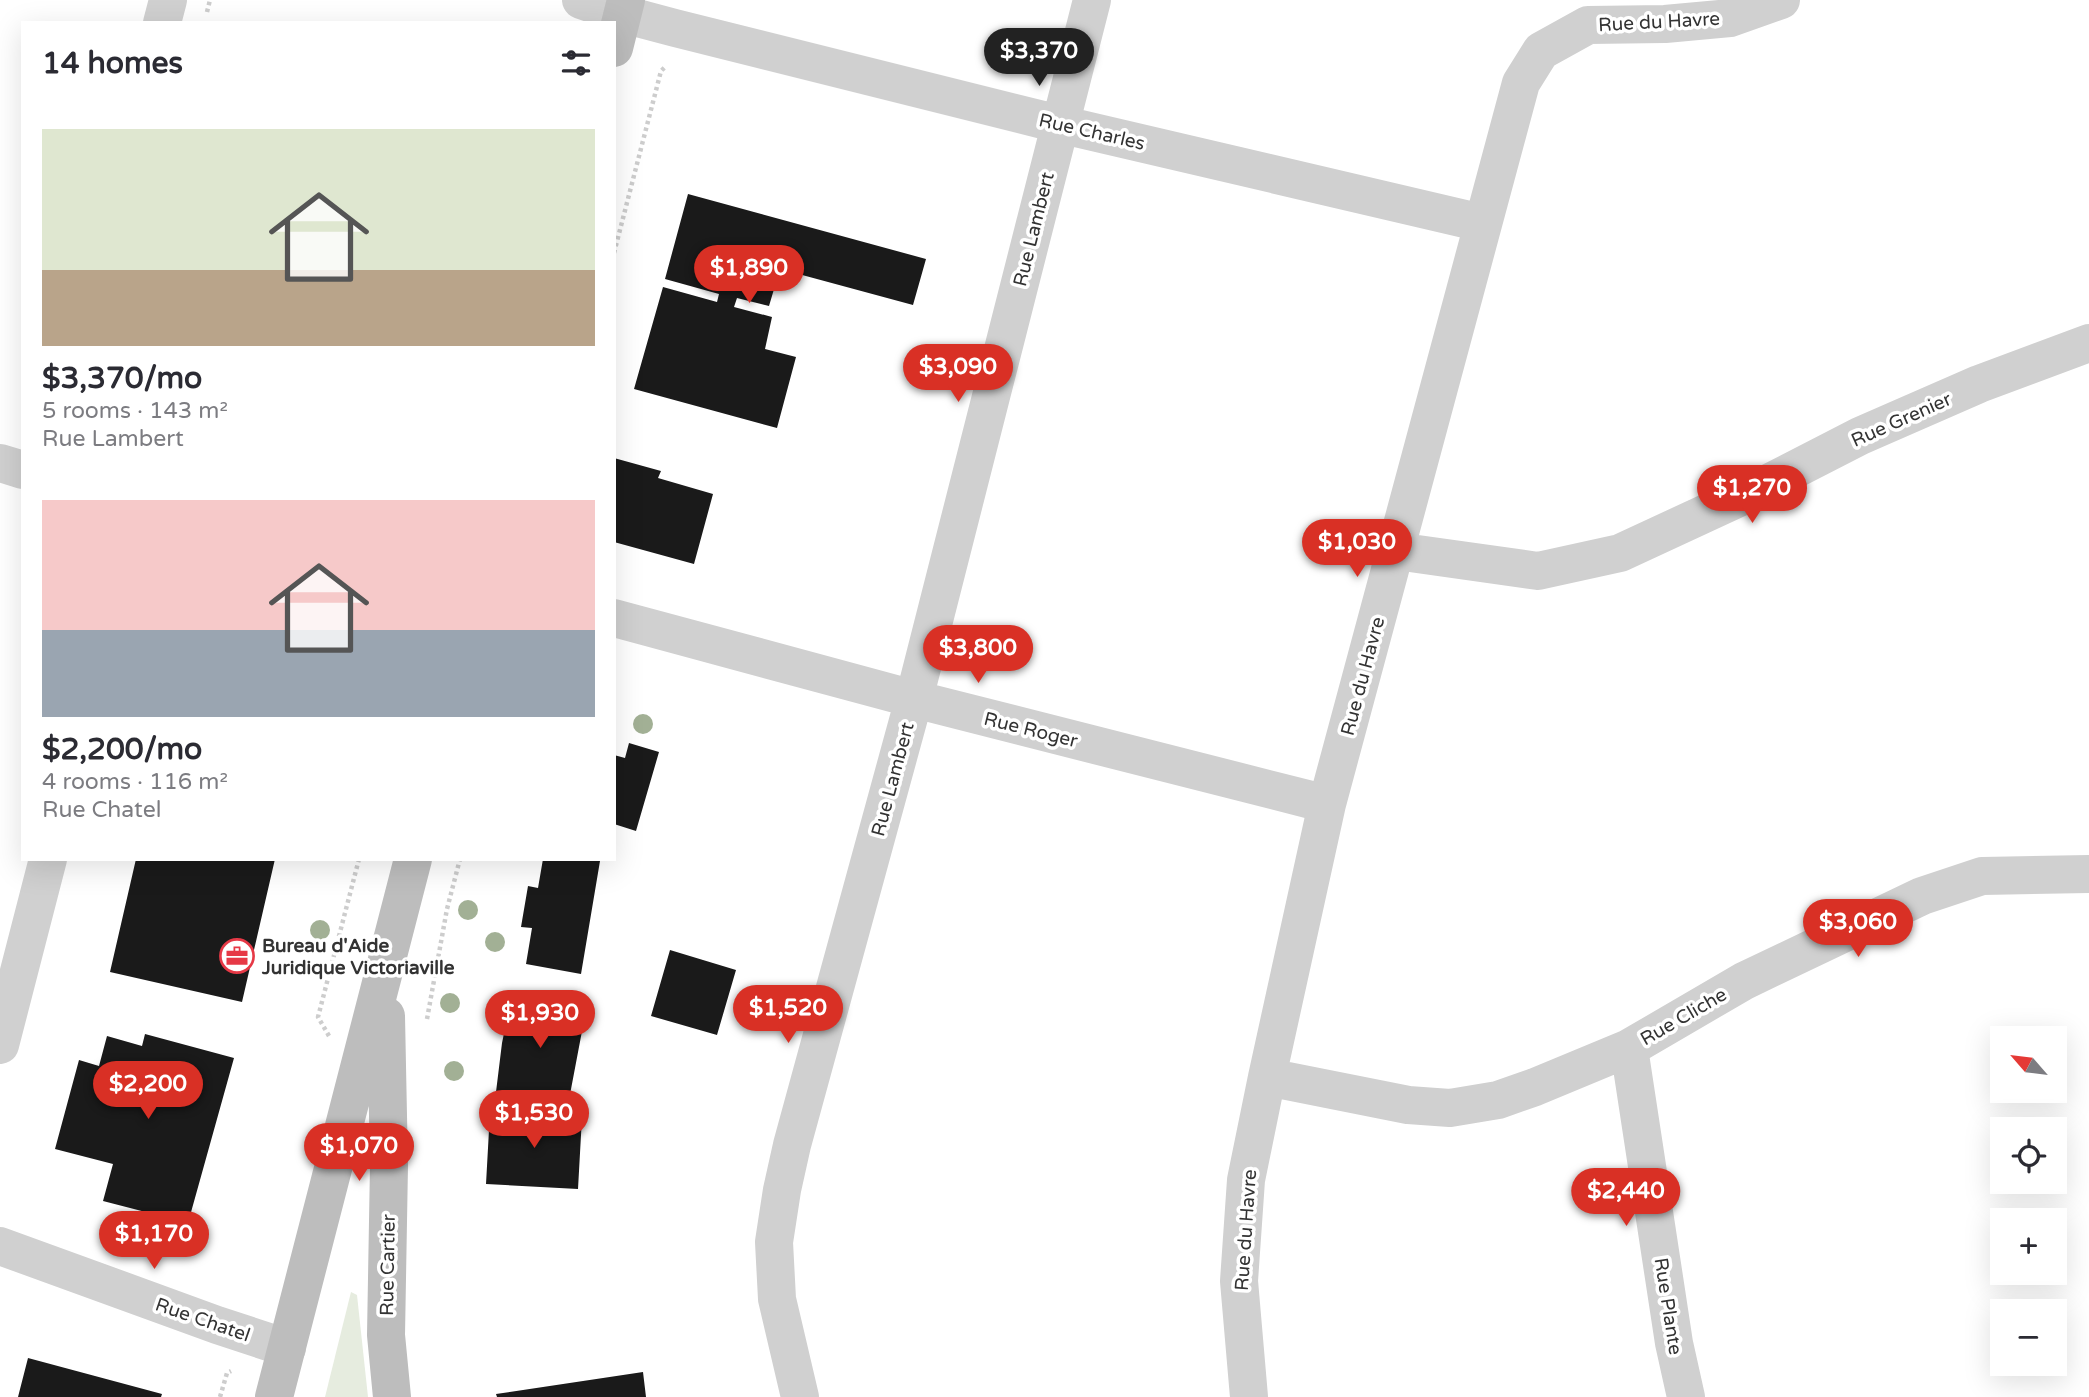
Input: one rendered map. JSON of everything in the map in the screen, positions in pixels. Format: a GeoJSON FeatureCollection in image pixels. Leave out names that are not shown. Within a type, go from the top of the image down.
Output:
{"type":"FeatureCollection","features":[{"type":"Feature","properties":{"kind":"street"},"geometry":{"type":"LineString","coordinates":[[163,21],[168,0]]}},
{"type":"Feature","properties":{"kind":"street","name":"Rue Charles"},"geometry":{"type":"LineString","coordinates":[[581,0],[621,21],[1482,223]]}},
{"type":"Feature","properties":{"kind":"street","name":"Rue Lambert"},"geometry":{"type":"LineString","coordinates":[[800,1397],[777,1299],[774,1242],[782,1190],[914,699],[1092,0]]}},
{"type":"Feature","properties":{"kind":"street","name":"Rue du Havre"},"geometry":{"type":"LineString","coordinates":[[1248,1397],[1239,1282],[1246,1180],[1267,1077],[1327,804],[1521,82],[1541,51],[1588,25],[1665,24],[1730,18],[1781,0]]}},
{"type":"Feature","properties":{"kind":"street","name":"Rue Grenier"},"geometry":{"type":"LineString","coordinates":[[1396,551],[1538,571],[1620,553],[1743,496],[1860,436],[1979,384],[2089,343]]}},
{"type":"Feature","properties":{"kind":"street"},"geometry":{"type":"LineString","coordinates":[[0,463],[21,469]]}},
{"type":"Feature","properties":{"kind":"street","name":"Rue Roger"},"geometry":{"type":"LineString","coordinates":[[616,619],[914,699],[1327,804]]}},
{"type":"Feature","properties":{"kind":"street"},"geometry":{"type":"LineString","coordinates":[[0,1045],[47,861]]}},
{"type":"Feature","properties":{"kind":"street"},"geometry":{"type":"LineString","coordinates":[[274,1397],[411,861]]}},
{"type":"Feature","properties":{"kind":"street","name":"Rue Cliche"},"geometry":{"type":"LineString","coordinates":[[1267,1077],[1408,1105],[1450,1108],[1498,1100],[1629,1048],[1744,981],[1922,896],[1982,876],[2089,874]]}},
{"type":"Feature","properties":{"kind":"street","name":"Rue Cartier"},"geometry":{"type":"LineString","coordinates":[[384,965],[389,1165],[386,1335],[392,1397]]}},
{"type":"Feature","properties":{"kind":"street","name":"Rue Plante"},"geometry":{"type":"LineString","coordinates":[[1629,1048],[1674,1343],[1686,1397]]}},
{"type":"Feature","properties":{"kind":"street","name":"Rue Chatel"},"geometry":{"type":"LineString","coordinates":[[0,1246],[287,1348]]}},
{"type":"Feature","properties":{"kind":"path"},"geometry":{"type":"LineString","coordinates":[[616,245],[661,71],[666,66]]}},
{"type":"Feature","properties":{"kind":"path"},"geometry":{"type":"LineString","coordinates":[[355,1085],[318,1017],[358,861]]}},
{"type":"Feature","properties":{"kind":"path"},"geometry":{"type":"LineString","coordinates":[[426,1023],[447,909],[459,861]]}},
{"type":"Feature","properties":{"kind":"shaded area"},"geometry":{"type":"Polygon","coordinates":[[[351,1292],[357,1295],[368,1397],[325,1397],[351,1292]]]}},
{"type":"Feature","properties":{"kind":"building"},"geometry":{"type":"Polygon","coordinates":[[[688,194],[926,259],[913,305],[780,269],[769,306],[737,298],[734,307],[772,317],[765,349],[796,357],[777,428],[634,389],[663,287],[717,302],[719,294],[665,279],[688,194]]]}},
{"type":"Feature","properties":{"kind":"building"},"geometry":{"type":"Polygon","coordinates":[[[616,459],[661,471],[658,478],[713,494],[694,564],[616,543],[616,459]]]}},
{"type":"Feature","properties":{"kind":"building"},"geometry":{"type":"Polygon","coordinates":[[[629,743],[659,752],[636,831],[616,825],[616,756],[625,758],[629,743]]]}},
{"type":"Feature","properties":{"kind":"building"},"geometry":{"type":"Polygon","coordinates":[[[136,861],[275,861],[242,1002],[110,972],[136,861]]]}},
{"type":"Feature","properties":{"kind":"building"},"geometry":{"type":"Polygon","coordinates":[[[543,861],[600,861],[581,974],[526,964],[532,928],[521,927],[528,886],[538,888],[543,861]]]}},
{"type":"Feature","properties":{"kind":"building"},"geometry":{"type":"Polygon","coordinates":[[[670,950],[736,970],[717,1035],[651,1016],[670,950]]]}},
{"type":"Feature","properties":{"kind":"building"},"geometry":{"type":"Polygon","coordinates":[[[512,995],[586,1010],[568,1105],[496,1092],[512,995]]]}},
{"type":"Feature","properties":{"kind":"building"},"geometry":{"type":"Polygon","coordinates":[[[145,1034],[234,1058],[188,1223],[103,1201],[113,1164],[55,1149],[79,1060],[99,1066],[107,1036],[142,1046],[145,1034]]]}},
{"type":"Feature","properties":{"kind":"building"},"geometry":{"type":"Polygon","coordinates":[[[490,1112],[582,1117],[578,1189],[486,1184],[490,1112]]]}},
{"type":"Feature","properties":{"kind":"building"},"geometry":{"type":"Polygon","coordinates":[[[28,1358],[162,1394],[161,1397],[18,1397],[28,1358]]]}},
{"type":"Feature","properties":{"kind":"building"},"geometry":{"type":"Polygon","coordinates":[[[643,1372],[646,1397],[497,1397],[496,1394],[643,1372]]]}},
{"type":"Feature","properties":{"kind":"place","name":"Bureau d'Aide Juridique Victoriaville"},"geometry":{"type":"Point","coordinates":[237,956]}}]}
